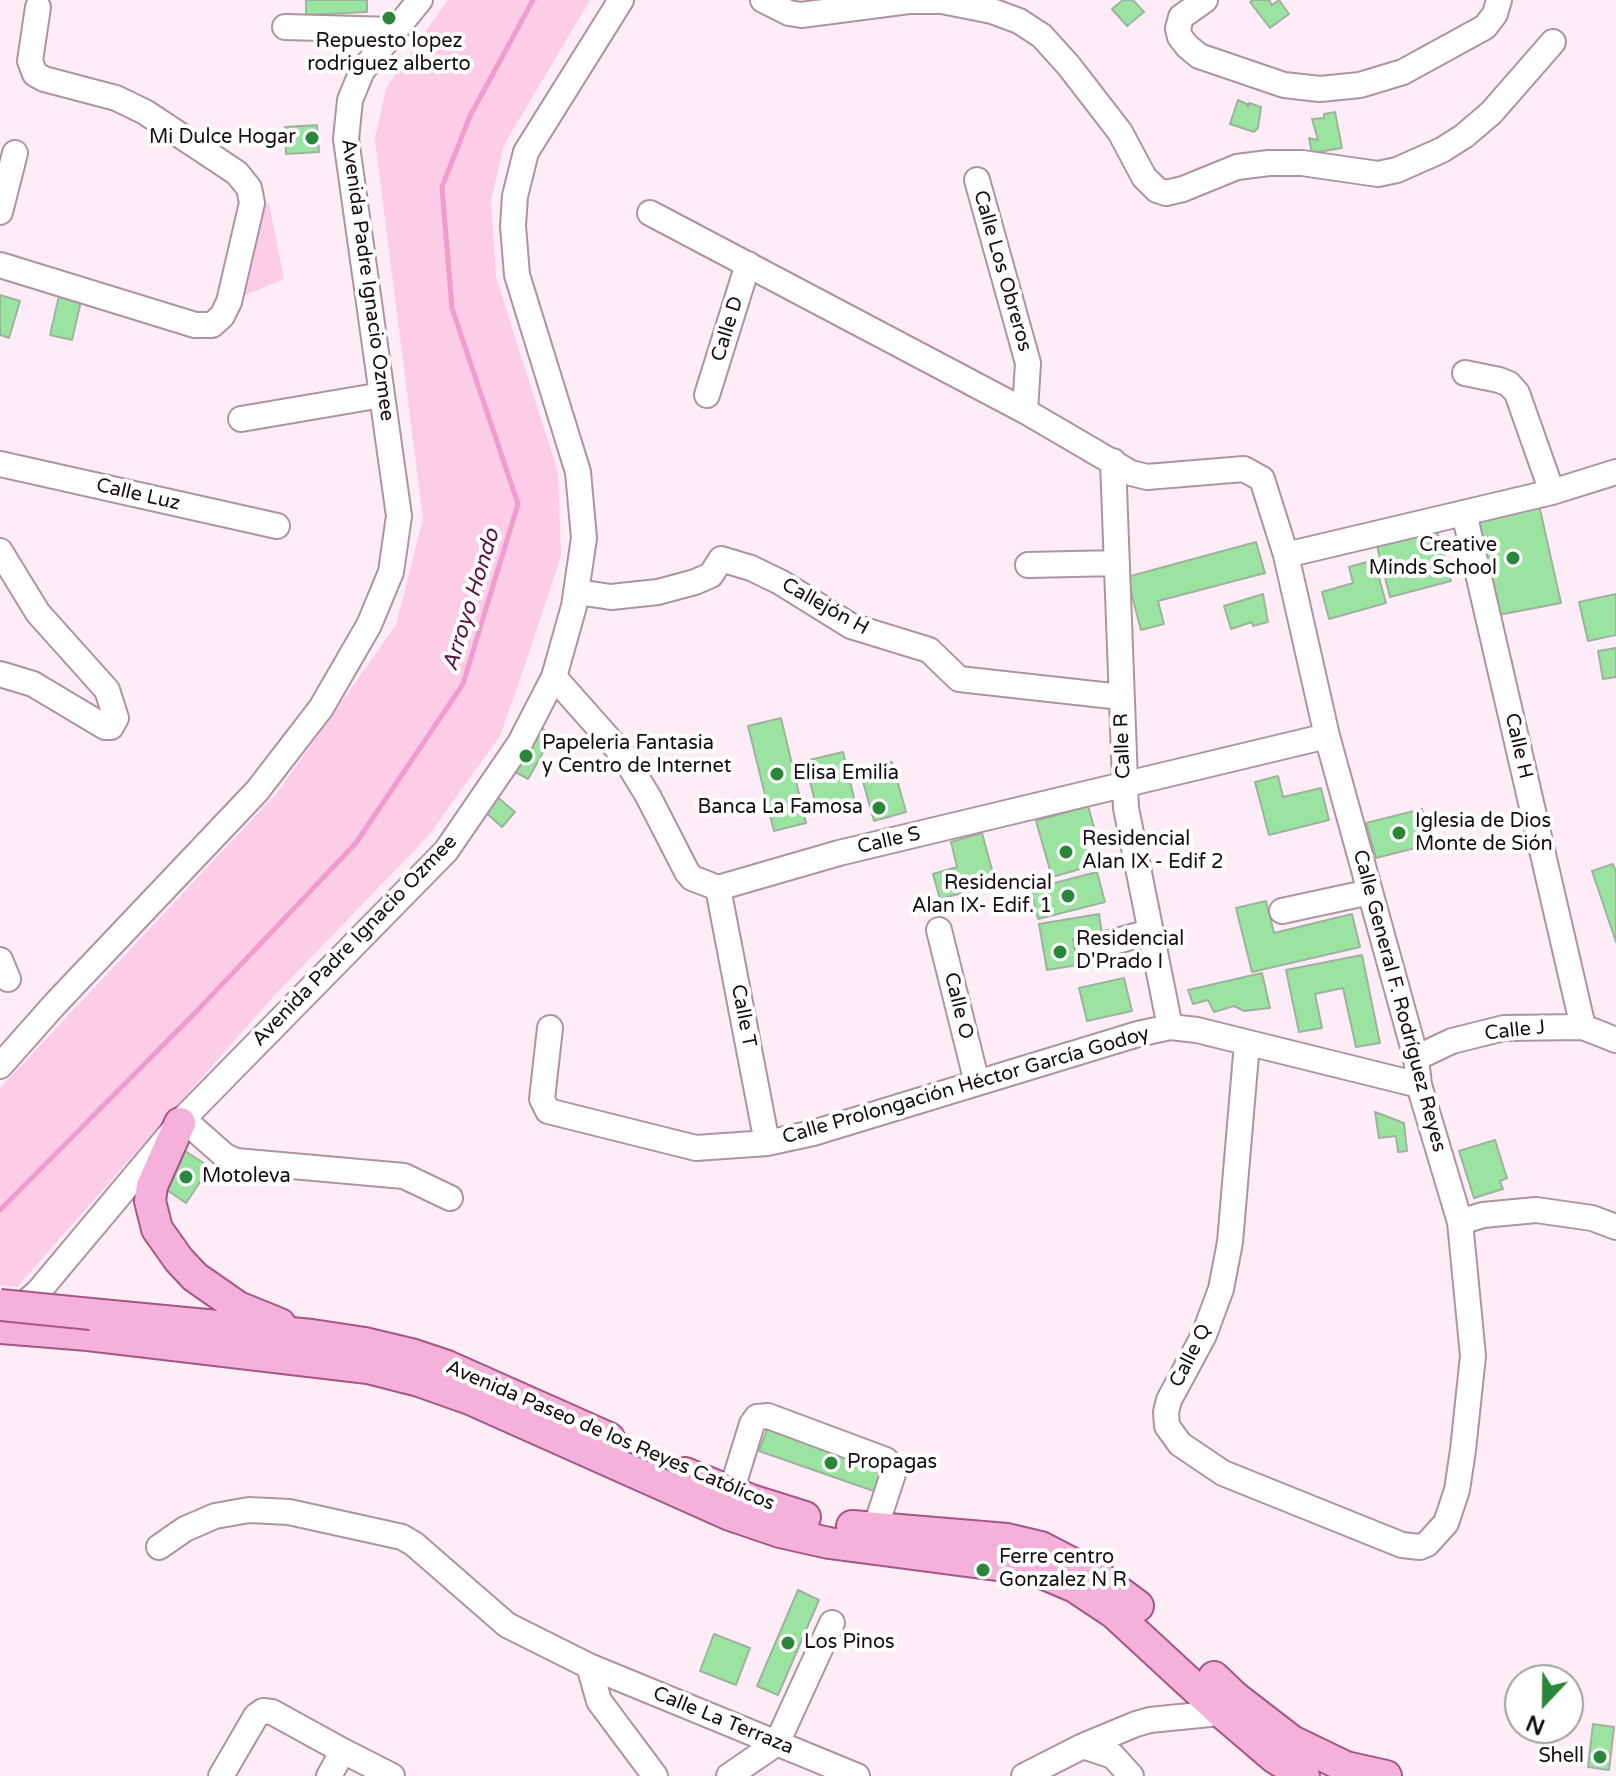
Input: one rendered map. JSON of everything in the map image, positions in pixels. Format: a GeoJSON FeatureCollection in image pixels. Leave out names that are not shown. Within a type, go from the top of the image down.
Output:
{"type":"FeatureCollection","features":[{"type":"Feature","properties":{"kind":"main road"},"geometry":{"type":"LineString","coordinates":[[181,1121],[152,1186],[150,1201],[157,1229],[179,1260],[214,1291],[238,1307],[312,1335]]}},
{"type":"Feature","properties":{"kind":"main road","name":"Avenida Paseo de los Reyes Católicos"},"geometry":{"type":"LineString","coordinates":[[0,1305],[90,1325],[381,1371],[470,1399],[730,1515],[780,1532],[829,1543],[1035,1570],[1075,1587],[1114,1613],[1228,1704],[1315,1753],[1346,1767],[1386,1776]]}},
{"type":"Feature","properties":{"kind":"main road","name":"Avenida Paseo de los Reyes Católicos"},"geometry":{"type":"LineString","coordinates":[[0,1326],[90,1325],[312,1335],[365,1343],[447,1366],[731,1492],[786,1512],[875,1529],[1007,1539],[1041,1547],[1099,1577],[1147,1614],[1275,1758],[1304,1776]]}},
{"type":"Feature","properties":{"kind":"street","name":"Avenida Padre Ignacio Ozmee"},"geometry":{"type":"LineString","coordinates":[[0,1066],[257,791],[321,708],[369,625],[391,572],[399,516],[346,139],[350,100],[362,71],[420,0]]}},
{"type":"Feature","properties":{"kind":"street","name":"Avenida Padre Ignacio Ozmee"},"geometry":{"type":"LineString","coordinates":[[0,1326],[38,1292],[181,1121],[446,851],[520,743],[554,677],[577,592],[584,538],[578,472],[517,275],[513,226],[515,196],[526,152],[621,0]]}},
{"type":"Feature","properties":{"kind":"street"},"geometry":{"type":"LineString","coordinates":[[763,0],[789,13],[801,15],[909,1],[942,1],[992,11],[1019,21],[1042,36],[1069,66],[1120,132],[1144,177],[1157,190],[1166,193],[1237,167],[1269,163],[1302,163],[1378,174],[1397,170],[1442,150],[1464,136],[1491,113],[1553,42]]}},
{"type":"Feature","properties":{"kind":"street"},"geometry":{"type":"LineString","coordinates":[[1205,0],[1181,17],[1178,29],[1180,37],[1199,56],[1284,85],[1320,89],[1360,85],[1403,72],[1485,27],[1495,14],[1499,0]]}},
{"type":"Feature","properties":{"kind":"street"},"geometry":{"type":"LineString","coordinates":[[0,265],[195,325],[212,325],[222,316],[229,302],[252,203],[249,188],[237,173],[145,112],[116,98],[35,74],[30,61],[38,2]]}},
{"type":"Feature","properties":{"kind":"street"},"geometry":{"type":"LineString","coordinates":[[285,27],[394,30]]}},
{"type":"Feature","properties":{"kind":"street"},"geometry":{"type":"LineString","coordinates":[[0,212],[15,153]]}},
{"type":"Feature","properties":{"kind":"street","name":"Calle Los Obreros"},"geometry":{"type":"LineString","coordinates":[[977,180],[1028,363],[1025,411]]}},
{"type":"Feature","properties":{"kind":"street"},"geometry":{"type":"LineString","coordinates":[[650,213],[1025,411],[1113,461]]}},
{"type":"Feature","properties":{"kind":"street","name":"Calle D"},"geometry":{"type":"LineString","coordinates":[[707,395],[748,264]]}},
{"type":"Feature","properties":{"kind":"street"},"geometry":{"type":"LineString","coordinates":[[1465,373],[1499,380],[1509,384],[1517,393],[1552,492]]}},
{"type":"Feature","properties":{"kind":"street"},"geometry":{"type":"LineString","coordinates":[[241,419],[382,395]]}},
{"type":"Feature","properties":{"kind":"street","name":"Calle General F. Rodríguez Reyes"},"geometry":{"type":"LineString","coordinates":[[1113,461],[1131,473],[1147,477],[1244,469],[1262,479],[1286,555],[1327,736],[1416,1058],[1419,1085],[1460,1222],[1473,1356],[1457,1490],[1446,1523],[1427,1544]]}},
{"type":"Feature","properties":{"kind":"street","name":"Calle R"},"geometry":{"type":"LineString","coordinates":[[1113,461],[1126,808],[1170,1027]]}},
{"type":"Feature","properties":{"kind":"street","name":"Calle Luz"},"geometry":{"type":"LineString","coordinates":[[0,464],[277,526]]}},
{"type":"Feature","properties":{"kind":"street"},"geometry":{"type":"LineString","coordinates":[[1286,555],[1552,492],[1616,472]]}},
{"type":"Feature","properties":{"kind":"street","name":"Calle H"},"geometry":{"type":"LineString","coordinates":[[1464,513],[1583,1027]]}},
{"type":"Feature","properties":{"kind":"street"},"geometry":{"type":"LineString","coordinates":[[0,551],[38,613],[107,690],[116,718],[111,727],[105,727],[33,684],[0,674]]}},
{"type":"Feature","properties":{"kind":"street","name":"Callejón H"},"geometry":{"type":"LineString","coordinates":[[577,592],[611,597],[658,592],[711,575],[721,559],[751,568],[780,582],[851,626],[929,650],[959,679],[1121,697]]}},
{"type":"Feature","properties":{"kind":"street"},"geometry":{"type":"LineString","coordinates":[[1028,565],[1117,563]]}},
{"type":"Feature","properties":{"kind":"street"},"geometry":{"type":"LineString","coordinates":[[554,677],[623,755],[687,872],[692,878],[718,888]]}},
{"type":"Feature","properties":{"kind":"street","name":"Calle S"},"geometry":{"type":"LineString","coordinates":[[718,888],[839,853],[1327,736]]}},
{"type":"Feature","properties":{"kind":"street","name":"Calle T"},"geometry":{"type":"LineString","coordinates":[[718,888],[767,1143]]}},
{"type":"Feature","properties":{"kind":"street"},"geometry":{"type":"LineString","coordinates":[[1282,911],[1370,892]]}},
{"type":"Feature","properties":{"kind":"street","name":"Calle O"},"geometry":{"type":"LineString","coordinates":[[939,930],[977,1083]]}},
{"type":"Feature","properties":{"kind":"street"},"geometry":{"type":"LineString","coordinates":[[1092,948],[1149,932]]}},
{"type":"Feature","properties":{"kind":"street","name":"Calle Prolongación Héctor García Godoy"},"geometry":{"type":"LineString","coordinates":[[550,1028],[542,1099],[548,1111],[696,1148],[767,1143],[813,1133],[1170,1027],[1197,1030],[1419,1085]]}},
{"type":"Feature","properties":{"kind":"street","name":"Calle J"},"geometry":{"type":"LineString","coordinates":[[1416,1058],[1452,1041],[1504,1028],[1583,1027],[1616,1040]]}},
{"type":"Feature","properties":{"kind":"street","name":"Calle Q"},"geometry":{"type":"LineString","coordinates":[[1247,1043],[1230,1242],[1221,1289],[1204,1335],[1169,1400],[1167,1426],[1180,1444],[1223,1473],[1402,1545],[1420,1547],[1427,1544]]}},
{"type":"Feature","properties":{"kind":"street"},"geometry":{"type":"LineString","coordinates":[[181,1121],[225,1156],[236,1161],[404,1176],[450,1198]]}},
{"type":"Feature","properties":{"kind":"street"},"geometry":{"type":"LineString","coordinates":[[1460,1222],[1483,1215],[1536,1210],[1592,1218],[1616,1227]]}},
{"type":"Feature","properties":{"kind":"street"},"geometry":{"type":"LineString","coordinates":[[731,1492],[752,1424],[757,1417],[768,1416],[886,1460],[893,1474],[875,1529]]}},
{"type":"Feature","properties":{"kind":"street","name":"Calle La Terraza"},"geometry":{"type":"LineString","coordinates":[[159,1547],[185,1529],[215,1516],[249,1510],[289,1512],[389,1532],[414,1544],[507,1625],[589,1666],[857,1776]]}},
{"type":"Feature","properties":{"kind":"street"},"geometry":{"type":"LineString","coordinates":[[729,1776],[777,1743],[832,1623]]}},
{"type":"Feature","properties":{"kind":"street"},"geometry":{"type":"LineString","coordinates":[[589,1666],[599,1701],[652,1775]]}},
{"type":"Feature","properties":{"kind":"street"},"geometry":{"type":"LineString","coordinates":[[1024,1776],[1083,1746],[1150,1720],[1228,1704]]}},
{"type":"Feature","properties":{"kind":"street"},"geometry":{"type":"LineString","coordinates":[[221,1776],[256,1716],[263,1711],[272,1712],[392,1776]]}},
{"type":"Feature","properties":{"kind":"street"},"geometry":{"type":"LineString","coordinates":[[1083,1746],[1113,1756],[1131,1776]]}},
{"type":"Feature","properties":{"kind":"street"},"geometry":{"type":"LineString","coordinates":[[329,1776],[343,1751]]}},
{"type":"Feature","properties":{"kind":"shaded area"},"geometry":{"type":"Polygon","coordinates":[[[448,0],[590,0],[504,145],[491,200],[496,277],[558,472],[561,556],[525,665],[500,736],[429,835],[272,998],[17,1287],[0,1285],[0,1088],[277,793],[396,625],[423,519],[375,139],[386,88],[448,0]]]}},
{"type":"Feature","properties":{"kind":"shaded area"},"geometry":{"type":"Polygon","coordinates":[[[260,203],[269,203],[284,279],[236,299],[260,203]]]}},
{"type":"Feature","properties":{"kind":"building"},"geometry":{"type":"Polygon","coordinates":[[[306,0],[367,0],[367,12],[306,15],[306,0]]]}},
{"type":"Feature","properties":{"kind":"building"},"geometry":{"type":"Polygon","coordinates":[[[1123,0],[1133,0],[1144,12],[1127,26],[1112,9],[1123,0]]]}},
{"type":"Feature","properties":{"kind":"building"},"geometry":{"type":"Polygon","coordinates":[[[1269,0],[1272,5],[1279,0],[1289,14],[1270,28],[1250,2],[1269,0]]]}},
{"type":"Feature","properties":{"kind":"building"},"geometry":{"type":"Polygon","coordinates":[[[1238,100],[1248,107],[1249,103],[1261,107],[1258,128],[1254,132],[1230,124],[1238,100]]]}},
{"type":"Feature","properties":{"kind":"building"},"geometry":{"type":"Polygon","coordinates":[[[1335,112],[1342,148],[1312,153],[1309,138],[1318,140],[1312,119],[1324,118],[1324,114],[1335,112]]]}},
{"type":"Feature","properties":{"kind":"building"},"geometry":{"type":"Polygon","coordinates":[[[317,125],[319,152],[286,154],[285,127],[317,125]]]}},
{"type":"Feature","properties":{"kind":"building"},"geometry":{"type":"Polygon","coordinates":[[[0,295],[20,301],[9,338],[0,335],[0,295]]]}},
{"type":"Feature","properties":{"kind":"building"},"geometry":{"type":"Polygon","coordinates":[[[59,296],[81,301],[72,340],[50,335],[59,296]]]}},
{"type":"Feature","properties":{"kind":"building","name":"Creative Minds School"},"geometry":{"type":"Polygon","coordinates":[[[1537,496],[1561,603],[1488,617],[1464,513],[1537,496]]]}},
{"type":"Feature","properties":{"kind":"building"},"geometry":{"type":"Polygon","coordinates":[[[1436,527],[1451,581],[1390,597],[1376,542],[1436,527]]]}},
{"type":"Feature","properties":{"kind":"building"},"geometry":{"type":"Polygon","coordinates":[[[1256,542],[1265,573],[1158,601],[1164,624],[1141,630],[1127,577],[1256,542]]]}},
{"type":"Feature","properties":{"kind":"building"},"geometry":{"type":"Polygon","coordinates":[[[1374,560],[1386,603],[1329,619],[1322,592],[1353,583],[1349,567],[1374,560]]]}},
{"type":"Feature","properties":{"kind":"building"},"geometry":{"type":"Polygon","coordinates":[[[1263,594],[1268,622],[1253,626],[1252,622],[1231,629],[1224,606],[1263,594]]]}},
{"type":"Feature","properties":{"kind":"building"},"geometry":{"type":"Polygon","coordinates":[[[1616,594],[1616,635],[1588,641],[1579,602],[1616,594]]]}},
{"type":"Feature","properties":{"kind":"building"},"geometry":{"type":"Polygon","coordinates":[[[1616,648],[1616,677],[1603,679],[1598,651],[1616,648]]]}},
{"type":"Feature","properties":{"kind":"building","name":"Elisa Emilia"},"geometry":{"type":"Polygon","coordinates":[[[781,718],[806,823],[774,831],[748,726],[781,718]]]}},
{"type":"Feature","properties":{"kind":"building"},"geometry":{"type":"Polygon","coordinates":[[[533,724],[553,735],[528,779],[508,768],[533,724]]]}},
{"type":"Feature","properties":{"kind":"building"},"geometry":{"type":"Polygon","coordinates":[[[843,752],[855,802],[841,805],[843,812],[833,815],[831,806],[817,810],[805,761],[843,752]]]}},
{"type":"Feature","properties":{"kind":"building"},"geometry":{"type":"Polygon","coordinates":[[[892,762],[906,812],[874,821],[860,771],[892,762]]]}},
{"type":"Feature","properties":{"kind":"building"},"geometry":{"type":"Polygon","coordinates":[[[1278,776],[1283,797],[1321,788],[1329,820],[1269,835],[1255,782],[1278,776]]]}},
{"type":"Feature","properties":{"kind":"building"},"geometry":{"type":"Polygon","coordinates":[[[495,795],[515,812],[502,827],[482,809],[495,795]]]}},
{"type":"Feature","properties":{"kind":"building","name":"Residencial Alan IX - Edif 2"},"geometry":{"type":"Polygon","coordinates":[[[1088,806],[1096,834],[1083,838],[1091,866],[1052,877],[1036,821],[1088,806]]]}},
{"type":"Feature","properties":{"kind":"building","name":"Iglesia de Dios Monte de Sión"},"geometry":{"type":"Polygon","coordinates":[[[1422,809],[1431,844],[1376,858],[1366,823],[1422,809]]]}},
{"type":"Feature","properties":{"kind":"building"},"geometry":{"type":"Polygon","coordinates":[[[982,833],[996,884],[940,899],[933,874],[957,867],[951,842],[982,833]]]}},
{"type":"Feature","properties":{"kind":"building"},"geometry":{"type":"Polygon","coordinates":[[[1613,864],[1616,872],[1616,942],[1592,871],[1613,864]]]}},
{"type":"Feature","properties":{"kind":"building","name":"Residencial Alan IX- Edif. 1"},"geometry":{"type":"Polygon","coordinates":[[[1097,872],[1105,902],[1038,919],[1031,889],[1097,872]]]}},
{"type":"Feature","properties":{"kind":"building"},"geometry":{"type":"Polygon","coordinates":[[[1266,901],[1274,933],[1352,914],[1360,947],[1252,972],[1236,908],[1266,901]]]}},
{"type":"Feature","properties":{"kind":"building","name":"Residencial D'Prado I"},"geometry":{"type":"Polygon","coordinates":[[[1099,914],[1102,934],[1073,939],[1078,965],[1047,970],[1039,924],[1099,914]]]}},
{"type":"Feature","properties":{"kind":"building"},"geometry":{"type":"Polygon","coordinates":[[[1362,955],[1380,1043],[1356,1047],[1343,988],[1315,994],[1322,1028],[1299,1032],[1286,970],[1362,955]]]}},
{"type":"Feature","properties":{"kind":"building"},"geometry":{"type":"Polygon","coordinates":[[[1262,973],[1270,1008],[1244,1011],[1234,1006],[1214,1012],[1208,1000],[1193,1004],[1188,990],[1262,973]]]}},
{"type":"Feature","properties":{"kind":"building"},"geometry":{"type":"Polygon","coordinates":[[[1124,978],[1132,1011],[1087,1021],[1079,988],[1124,978]]]}},
{"type":"Feature","properties":{"kind":"building"},"geometry":{"type":"Polygon","coordinates":[[[1375,1112],[1404,1123],[1407,1151],[1398,1152],[1396,1136],[1379,1138],[1375,1112]]]}},
{"type":"Feature","properties":{"kind":"building"},"geometry":{"type":"Polygon","coordinates":[[[1495,1140],[1507,1178],[1500,1181],[1503,1189],[1474,1198],[1459,1151],[1495,1140]]]}},
{"type":"Feature","properties":{"kind":"building","name":"Motoleva"},"geometry":{"type":"Polygon","coordinates":[[[185,1151],[210,1167],[186,1203],[161,1186],[185,1151]]]}},
{"type":"Feature","properties":{"kind":"building"},"geometry":{"type":"Polygon","coordinates":[[[768,1427],[897,1472],[888,1496],[759,1451],[768,1427]]]}},
{"type":"Feature","properties":{"kind":"building","name":"Los Pinos"},"geometry":{"type":"Polygon","coordinates":[[[798,1590],[819,1600],[778,1695],[757,1686],[798,1590]]]}},
{"type":"Feature","properties":{"kind":"building"},"geometry":{"type":"Polygon","coordinates":[[[714,1634],[750,1648],[736,1685],[700,1671],[714,1634]]]}},
{"type":"Feature","properties":{"kind":"building"},"geometry":{"type":"Polygon","coordinates":[[[1593,1724],[1614,1727],[1609,1770],[1588,1767],[1593,1724]]]}},
{"type":"Feature","properties":{"kind":"waterway","name":"Arroyo Hondo"},"geometry":{"type":"LineString","coordinates":[[0,1210],[194,1014],[356,843],[463,684],[518,504],[452,308],[442,187],[470,116],[533,0]]}},
{"type":"Feature","properties":{"kind":"place","name":"Repuesto lopez rodriguez alberto"},"geometry":{"type":"Point","coordinates":[389,18]}},
{"type":"Feature","properties":{"kind":"place","name":"Mi Dulce Hogar"},"geometry":{"type":"Point","coordinates":[312,138]}},
{"type":"Feature","properties":{"kind":"place","name":"Creative Minds School"},"geometry":{"type":"Point","coordinates":[1513,558]}},
{"type":"Feature","properties":{"kind":"place","name":"Papeleria Fantasia y Centro de Internet"},"geometry":{"type":"Point","coordinates":[526,756]}},
{"type":"Feature","properties":{"kind":"place","name":"Elisa Emilia"},"geometry":{"type":"Point","coordinates":[777,774]}},
{"type":"Feature","properties":{"kind":"place","name":"Banca La Famosa"},"geometry":{"type":"Point","coordinates":[879,808]}},
{"type":"Feature","properties":{"kind":"place","name":"Iglesia de Dios Monte de Sión"},"geometry":{"type":"Point","coordinates":[1399,833]}},
{"type":"Feature","properties":{"kind":"place","name":"Residencial Alan IX - Edif 2"},"geometry":{"type":"Point","coordinates":[1066,852]}},
{"type":"Feature","properties":{"kind":"place","name":"Residencial Alan IX- Edif. 1"},"geometry":{"type":"Point","coordinates":[1068,896]}},
{"type":"Feature","properties":{"kind":"place","name":"Residencial D'Prado I"},"geometry":{"type":"Point","coordinates":[1060,952]}},
{"type":"Feature","properties":{"kind":"place","name":"Motoleva"},"geometry":{"type":"Point","coordinates":[186,1177]}},
{"type":"Feature","properties":{"kind":"place","name":"Propagas"},"geometry":{"type":"Point","coordinates":[831,1463]}},
{"type":"Feature","properties":{"kind":"place","name":"Ferre centro Gonzalez N R"},"geometry":{"type":"Point","coordinates":[983,1570]}},
{"type":"Feature","properties":{"kind":"place","name":"Los Pinos"},"geometry":{"type":"Point","coordinates":[788,1643]}},
{"type":"Feature","properties":{"kind":"place","name":"Shell"},"geometry":{"type":"Point","coordinates":[1600,1757]}}]}
